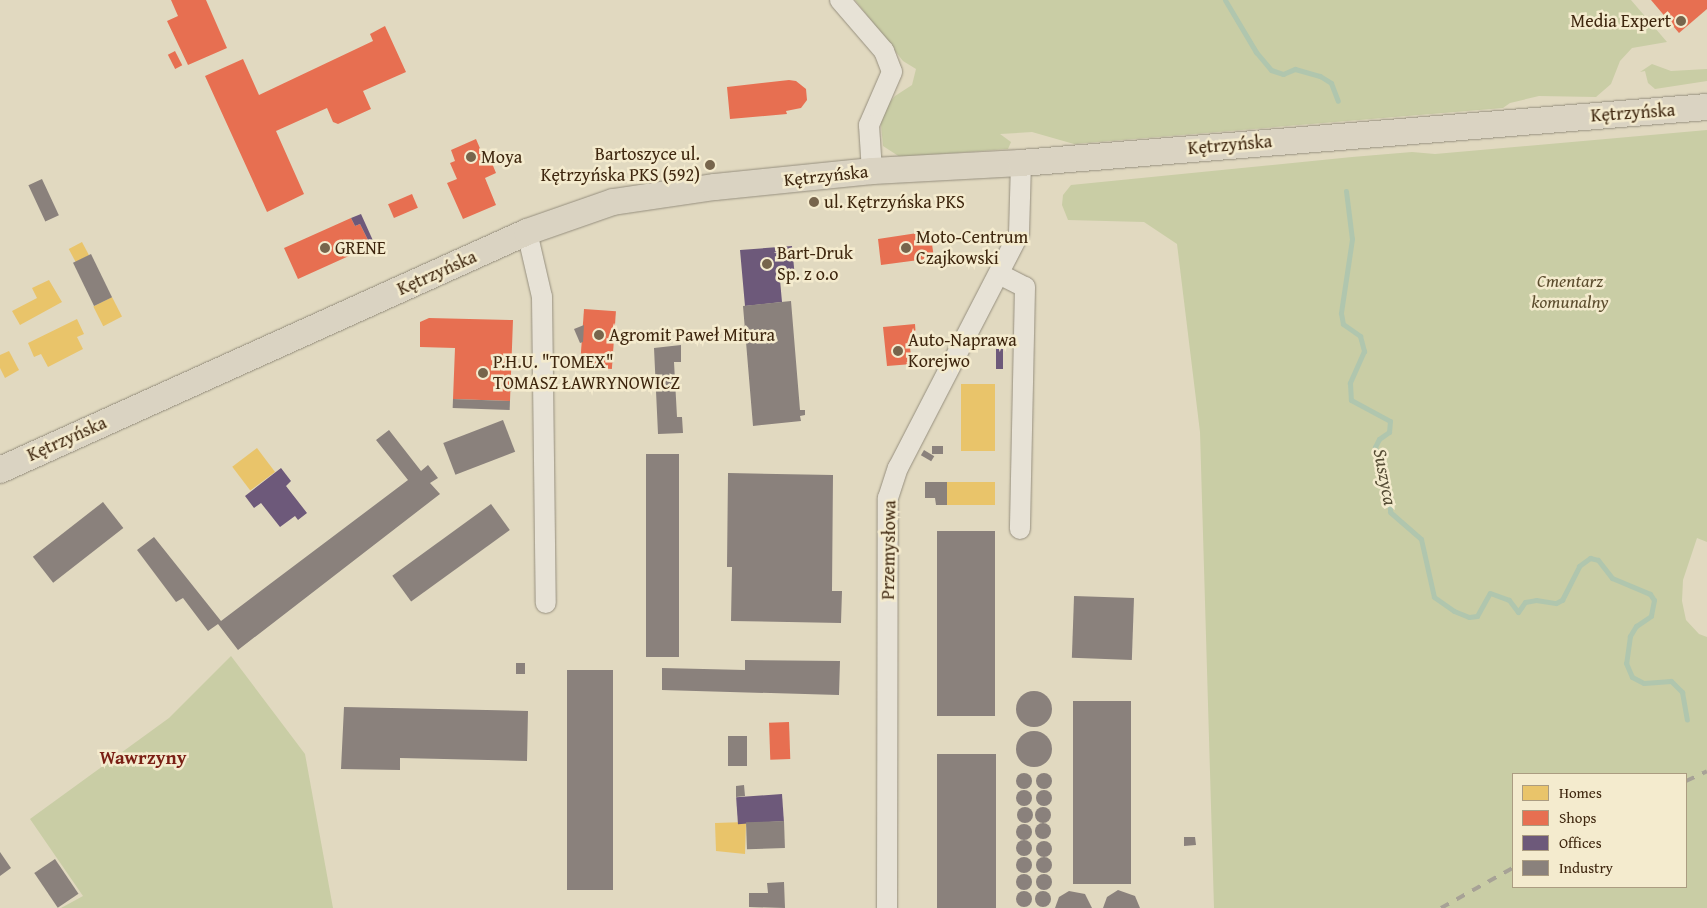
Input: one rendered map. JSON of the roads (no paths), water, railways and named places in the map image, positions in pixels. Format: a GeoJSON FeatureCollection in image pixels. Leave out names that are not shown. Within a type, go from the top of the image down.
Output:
{"type":"FeatureCollection","features":[{"type":"Feature","properties":{"kind":"main road","name":"Kętrzyńska"},"geometry":{"type":"LineString","coordinates":[[0,470],[527,232],[613,202],[696,189],[872,171],[1021,163],[1707,107]]}},
{"type":"Feature","properties":{"kind":"street"},"geometry":{"type":"LineString","coordinates":[[840,0],[884,51],[892,72],[869,124],[872,171]]}},
{"type":"Feature","properties":{"kind":"street","name":"Przemysłowa"},"geometry":{"type":"LineString","coordinates":[[887,908],[888,498],[898,468],[1019,234],[1021,163]]}},
{"type":"Feature","properties":{"kind":"street"},"geometry":{"type":"LineString","coordinates":[[527,232],[542,297],[546,603]]}},
{"type":"Feature","properties":{"kind":"street"},"geometry":{"type":"LineString","coordinates":[[999,274],[1025,287],[1020,529]]}},
{"type":"Feature","properties":{"kind":"waterway","name":"Suszyca"},"geometry":{"type":"LineString","coordinates":[[1225,0],[1256,52],[1271,70],[1283,74],[1295,69],[1320,76],[1331,83],[1338,101]]}},
{"type":"Feature","properties":{"kind":"waterway","name":"Suszyca"},"geometry":{"type":"LineString","coordinates":[[1346,191],[1352,239],[1341,313],[1343,324],[1360,336],[1364,351],[1350,383],[1351,400],[1390,421],[1389,432],[1379,439],[1375,447],[1386,477],[1390,512],[1421,539],[1434,597],[1454,611],[1469,617],[1477,616],[1490,593],[1509,600],[1518,612],[1525,602],[1536,600],[1556,603],[1562,600],[1579,566],[1590,558],[1598,560],[1612,578],[1650,594],[1654,600],[1651,616],[1636,626],[1630,636],[1626,663],[1632,677],[1644,683],[1671,681],[1682,692],[1687,720]]}},
{"type":"Feature","properties":{"kind":"railway"},"geometry":{"type":"LineString","coordinates":[[1687,781],[1707,771]]}},
{"type":"Feature","properties":{"kind":"railway"},"geometry":{"type":"LineString","coordinates":[[1441,908],[1512,869]]}},
{"type":"Feature","properties":{"kind":"place","name":"Media Expert"},"geometry":{"type":"Point","coordinates":[1681,21]}},
{"type":"Feature","properties":{"kind":"place","name":"Moya"},"geometry":{"type":"Point","coordinates":[471,157]}},
{"type":"Feature","properties":{"kind":"place","name":"Bartoszyce ul. Kętrzyńska PKS (592)"},"geometry":{"type":"Point","coordinates":[710,165]}},
{"type":"Feature","properties":{"kind":"place","name":"ul. Kętrzyńska PKS"},"geometry":{"type":"Point","coordinates":[814,202]}},
{"type":"Feature","properties":{"kind":"place","name":"GRENE"},"geometry":{"type":"Point","coordinates":[325,248]}},
{"type":"Feature","properties":{"kind":"place","name":"Moto-Centrum Czajkowski"},"geometry":{"type":"Point","coordinates":[906,248]}},
{"type":"Feature","properties":{"kind":"place","name":"Bart-Druk Sp. z o.o"},"geometry":{"type":"Point","coordinates":[767,264]}},
{"type":"Feature","properties":{"kind":"place","name":"Agromit Paweł Mitura"},"geometry":{"type":"Point","coordinates":[599,335]}},
{"type":"Feature","properties":{"kind":"place","name":"Auto-Naprawa Korejwo"},"geometry":{"type":"Point","coordinates":[898,351]}},
{"type":"Feature","properties":{"kind":"place","name":"P.H.U. \"TOMEX\" TOMASZ ŁAWRYNOWICZ"},"geometry":{"type":"Point","coordinates":[483,373]}},
{"type":"Feature","properties":{"kind":"district","name":"Wawrzyny"},"geometry":{"type":"Point","coordinates":[143,758]}},
{"type":"Feature","properties":{"kind":"park label","name":"Cmentarz komunalny"},"geometry":{"type":"Point","coordinates":[1570,292]}}]}
